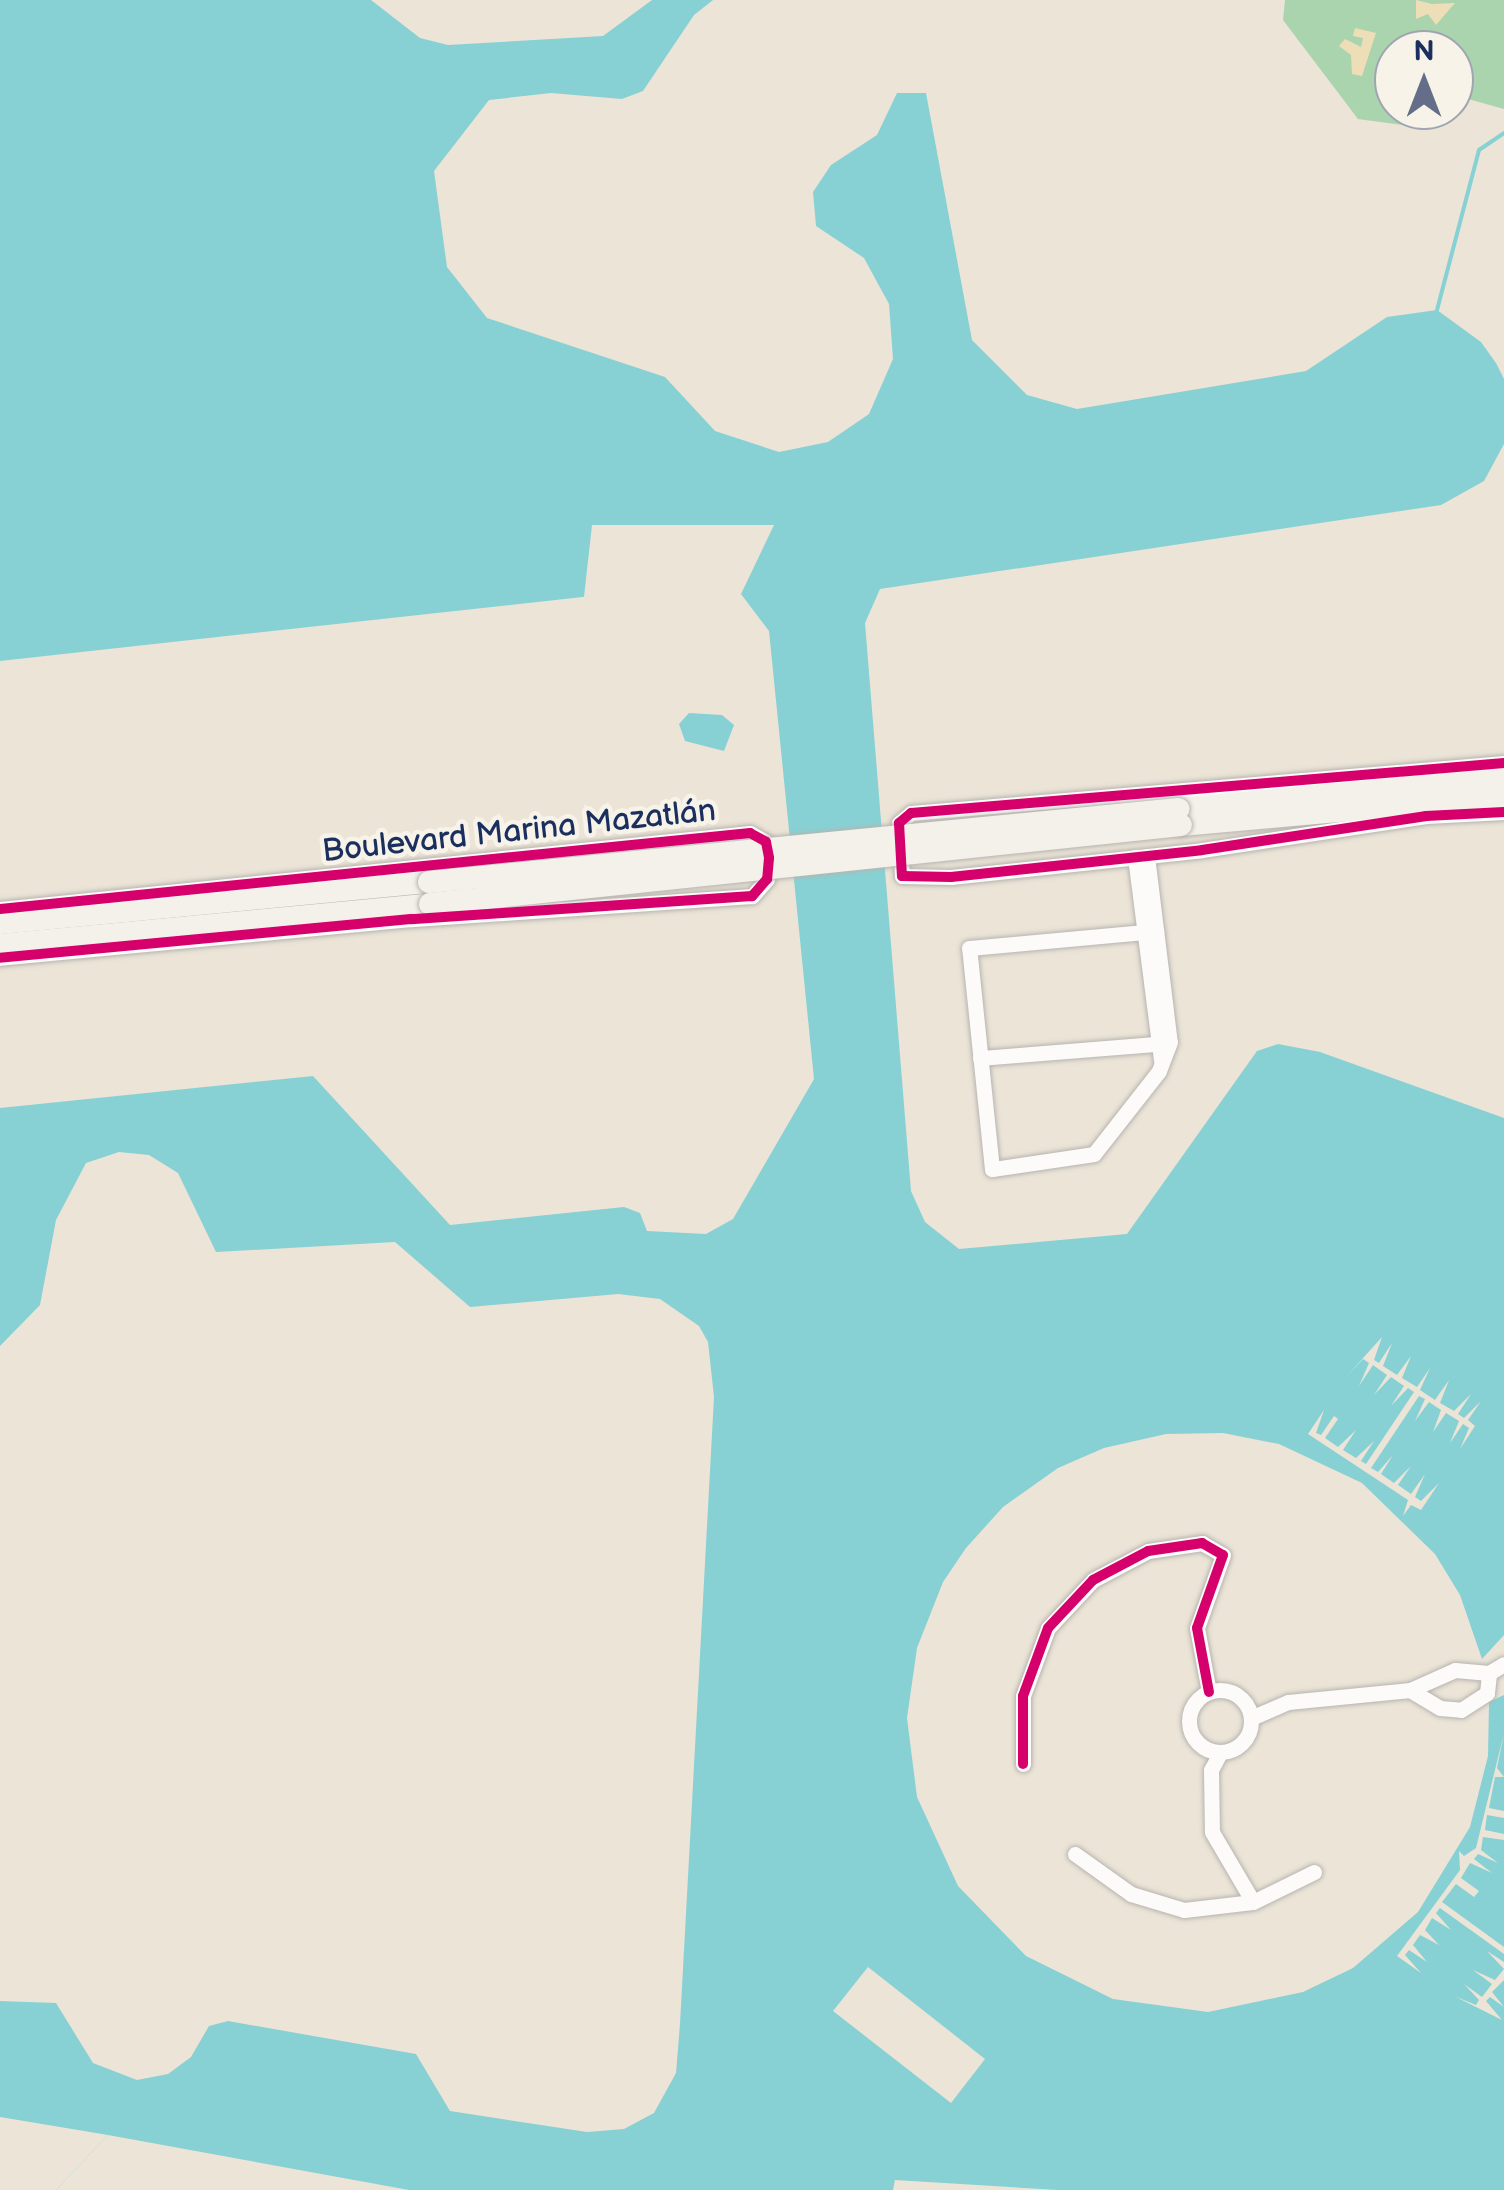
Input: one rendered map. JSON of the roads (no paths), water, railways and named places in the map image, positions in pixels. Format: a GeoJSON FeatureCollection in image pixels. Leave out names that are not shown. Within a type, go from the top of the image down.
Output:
{"type":"FeatureCollection","features":[{"type":"Feature","properties":{"kind":"main road"},"geometry":{"type":"LineString","coordinates":[[0,923],[259,909],[430,893],[1423,791],[1504,778]]}},
{"type":"Feature","properties":{"kind":"main road"},"geometry":{"type":"LineString","coordinates":[[1423,791],[1504,796]]}},
{"type":"Feature","properties":{"kind":"main road"},"geometry":{"type":"LineString","coordinates":[[0,945],[259,909]]}},
{"type":"Feature","properties":{"kind":"street"},"geometry":{"type":"LineString","coordinates":[[1504,763],[1423,791],[1141,857],[910,881],[902,876],[900,824],[911,813],[951,806],[1423,791],[1504,812]]}},
{"type":"Feature","properties":{"kind":"street","name":"Boulevard Marina Mazatlán"},"geometry":{"type":"LineString","coordinates":[[0,909],[259,909],[752,896],[767,879],[768,847],[750,832],[259,909],[0,958]]}},
{"type":"Feature","properties":{"kind":"street"},"geometry":{"type":"LineString","coordinates":[[1141,857],[1150,932],[1162,1048],[1094,1154],[992,1169],[970,948],[1150,932]]}},
{"type":"Feature","properties":{"kind":"street"},"geometry":{"type":"LineString","coordinates":[[980,1058],[1162,1048]]}},
{"type":"Feature","properties":{"kind":"street"},"geometry":{"type":"LineString","coordinates":[[1023,1764],[1020,1721],[1029,1672],[1048,1628],[1093,1580],[1148,1552],[1202,1543],[1220,1548],[1222,1560],[1197,1628],[1209,1692]]}},
{"type":"Feature","properties":{"kind":"street"},"geometry":{"type":"LineString","coordinates":[[1251,1718],[1327,1694],[1410,1690],[1455,1670],[1489,1673],[1504,1664]]}},
{"type":"Feature","properties":{"kind":"street"},"geometry":{"type":"LineString","coordinates":[[1410,1690],[1440,1708],[1461,1710],[1487,1693],[1489,1673]]}},
{"type":"Feature","properties":{"kind":"street"},"geometry":{"type":"LineString","coordinates":[[1220,1753],[1199,1743],[1190,1729],[1194,1704],[1209,1692],[1239,1696],[1251,1718],[1241,1744],[1220,1753],[1210,1770],[1212,1832],[1253,1902]]}},
{"type":"Feature","properties":{"kind":"street"},"geometry":{"type":"LineString","coordinates":[[1076,1854],[1131,1894],[1184,1910],[1253,1902],[1314,1872]]}},
{"type":"Feature","properties":{"kind":"water"},"geometry":{"type":"Polygon","coordinates":[[[0,0],[371,0],[420,38],[448,45],[603,36],[652,0],[713,0],[694,15],[643,91],[622,99],[551,93],[489,100],[434,171],[447,267],[487,318],[665,377],[715,431],[779,452],[828,442],[869,414],[893,359],[889,304],[864,258],[816,226],[813,192],[831,165],[877,135],[897,93],[926,93],[972,340],[1027,395],[1077,409],[1306,371],[1387,317],[1437,310],[1481,342],[1496,363],[1504,379],[1504,444],[1484,481],[1441,505],[880,589],[865,623],[911,1191],[925,1222],[959,1249],[1127,1234],[1257,1051],[1278,1044],[1320,1052],[1504,1118],[1504,1635],[1482,1659],[1460,1595],[1435,1554],[1362,1483],[1279,1444],[1223,1433],[1166,1434],[1104,1448],[1058,1468],[1003,1507],[966,1548],[943,1582],[917,1648],[907,1718],[917,1797],[958,1886],[1026,1956],[1113,1999],[1208,2012],[1303,1992],[1353,1968],[1418,1912],[1470,1827],[1488,1756],[1489,1702],[1504,1695],[1504,2190],[1058,2190],[895,2180],[893,2190],[409,2190],[108,2135],[56,2190],[0,2190],[0,2001],[56,2003],[93,2063],[137,2080],[168,2074],[191,2057],[209,2026],[228,2021],[416,2054],[450,2111],[587,2132],[624,2129],[654,2113],[676,2073],[714,1397],[708,1342],[699,1326],[660,1299],[618,1294],[470,1307],[395,1242],[216,1252],[178,1173],[149,1155],[119,1152],[86,1163],[56,1220],[40,1305],[0,1346],[0,1108],[313,1076],[450,1225],[624,1207],[640,1213],[647,1231],[706,1234],[733,1219],[814,1079],[769,631],[741,594],[701,588],[628,592],[0,661],[0,0]]]}},
{"type":"Feature","properties":{"kind":"water"},"geometry":{"type":"Polygon","coordinates":[[[689,713],[722,715],[734,725],[724,751],[685,741],[679,724],[689,713]]]}},
{"type":"Feature","properties":{"kind":"waterway"},"geometry":{"type":"LineString","coordinates":[[1437,310],[1479,150],[1504,133]]}}]}
